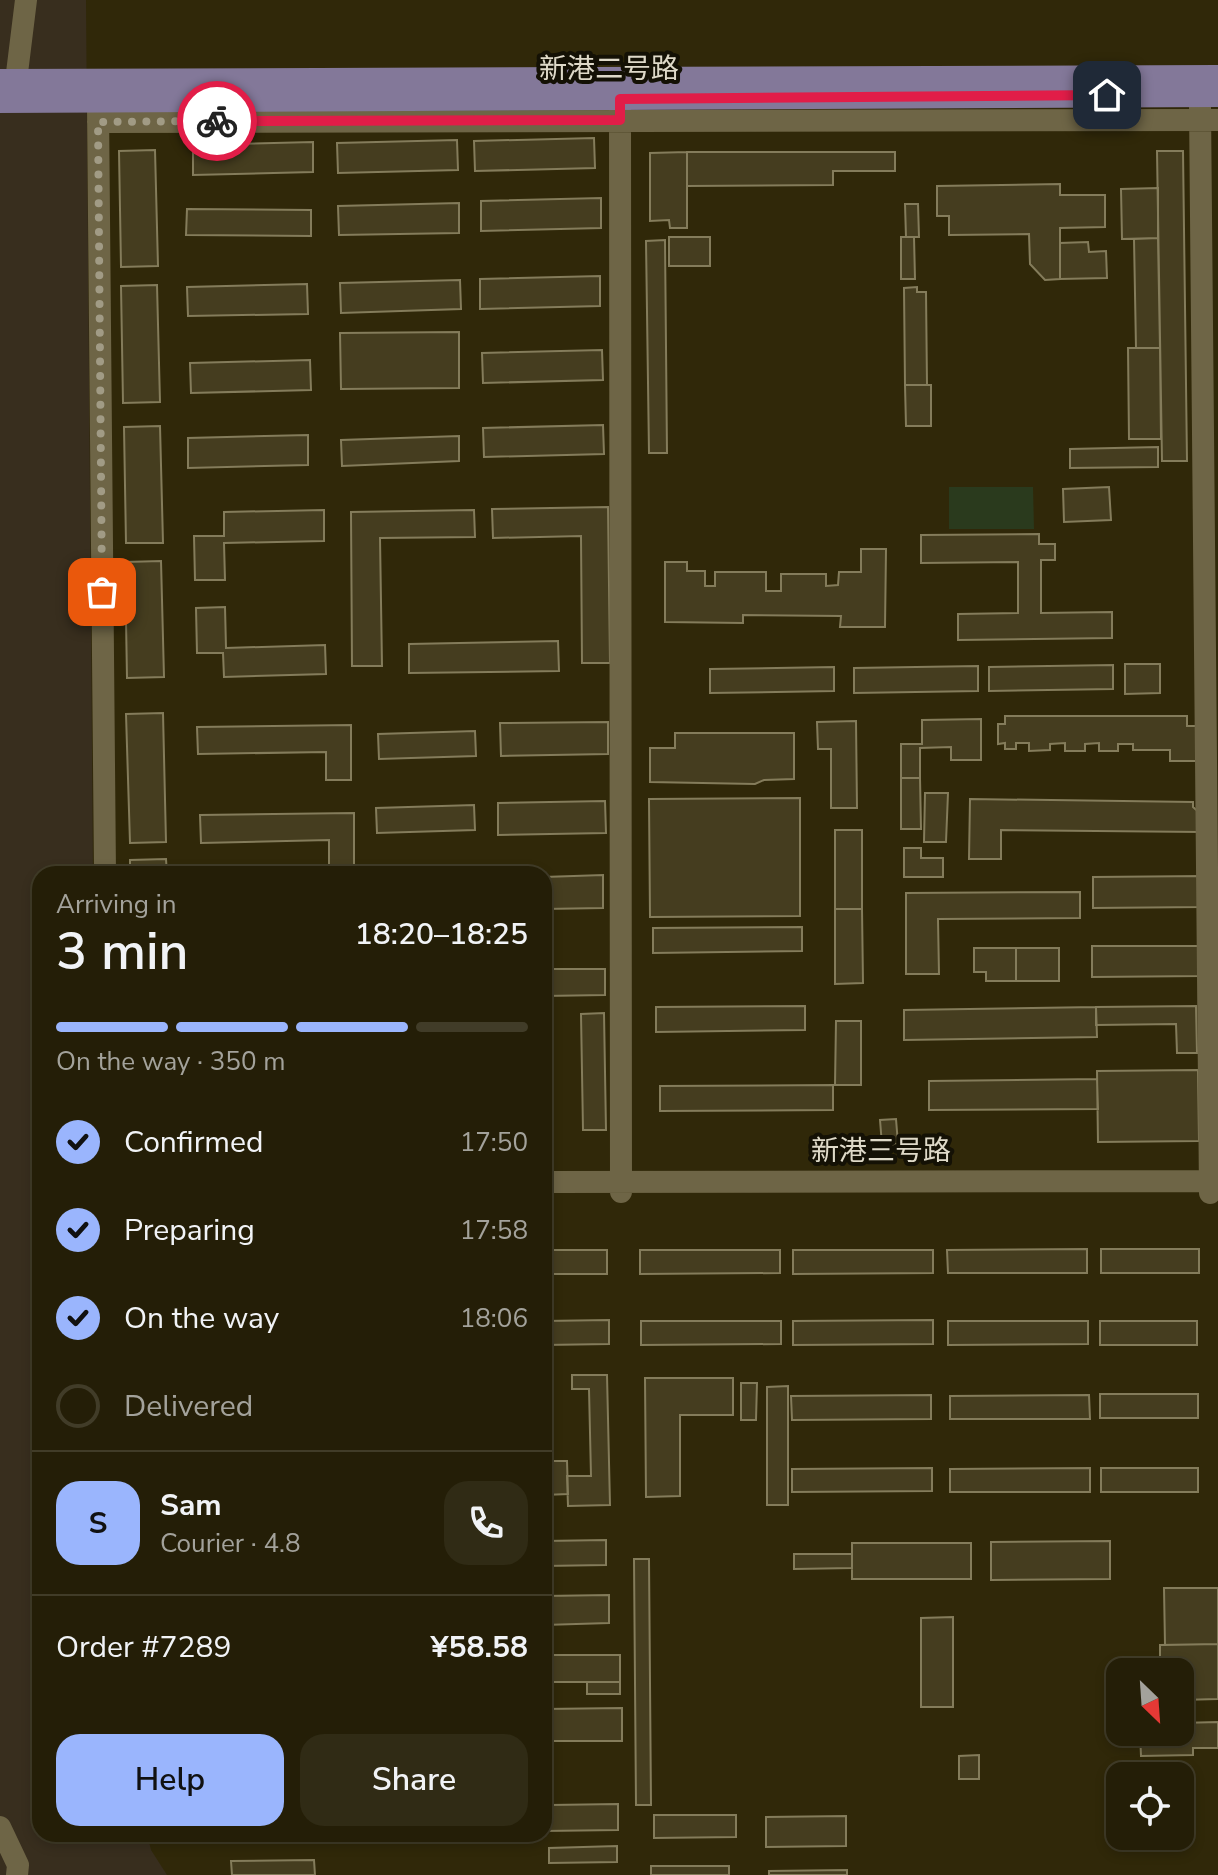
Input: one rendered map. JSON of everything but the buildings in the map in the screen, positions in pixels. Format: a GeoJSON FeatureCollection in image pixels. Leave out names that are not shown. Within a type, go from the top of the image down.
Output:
{"type":"FeatureCollection","features":[{"type":"Feature","properties":{"kind":"main road","name":"新港二号路"},"geometry":{"type":"LineString","coordinates":[[8,81],[98,101]]}},
{"type":"Feature","properties":{"kind":"main road","name":"新港二号路"},"geometry":{"type":"LineString","coordinates":[[0,101],[620,99],[1209,86]]}},
{"type":"Feature","properties":{"kind":"street"},"geometry":{"type":"LineString","coordinates":[[8,81],[26,0]]}},
{"type":"Feature","properties":{"kind":"street"},"geometry":{"type":"LineString","coordinates":[[1209,86],[1214,1187]]}},
{"type":"Feature","properties":{"kind":"street"},"geometry":{"type":"LineString","coordinates":[[620,99],[622,1187]]}},
{"type":"Feature","properties":{"kind":"street"},"geometry":{"type":"LineString","coordinates":[[105,866],[98,101],[620,99],[1209,120]]}},
{"type":"Feature","properties":{"kind":"street","name":"新港三号路"},"geometry":{"type":"LineString","coordinates":[[552,1183],[622,1187],[1214,1187]]}},
{"type":"Feature","properties":{"kind":"street","name":"新港三号路"},"geometry":{"type":"LineString","coordinates":[[552,1192],[622,1187]]}},
{"type":"Feature","properties":{"kind":"street"},"geometry":{"type":"LineString","coordinates":[[0,1827],[18,1865],[17,1875]]}},
{"type":"Feature","properties":{"kind":"shaded area"},"geometry":{"type":"Polygon","coordinates":[[[0,0],[86,0],[93,866],[32,866],[32,1842],[149,1842],[167,1875],[0,1875],[0,0]]]}},
{"type":"Feature","properties":{"kind":"green space"},"geometry":{"type":"Polygon","coordinates":[[[949,487],[1033,487],[1034,529],[949,529],[949,487]]]}},
{"type":"Feature","properties":{"kind":"way so far"},"geometry":{"type":"LineString","coordinates":[[102,592],[98,122],[217,121]]}},
{"type":"Feature","properties":{"kind":"route"},"geometry":{"type":"LineString","coordinates":[[217,121],[620,120],[620,99],[1107,95]]}}]}
